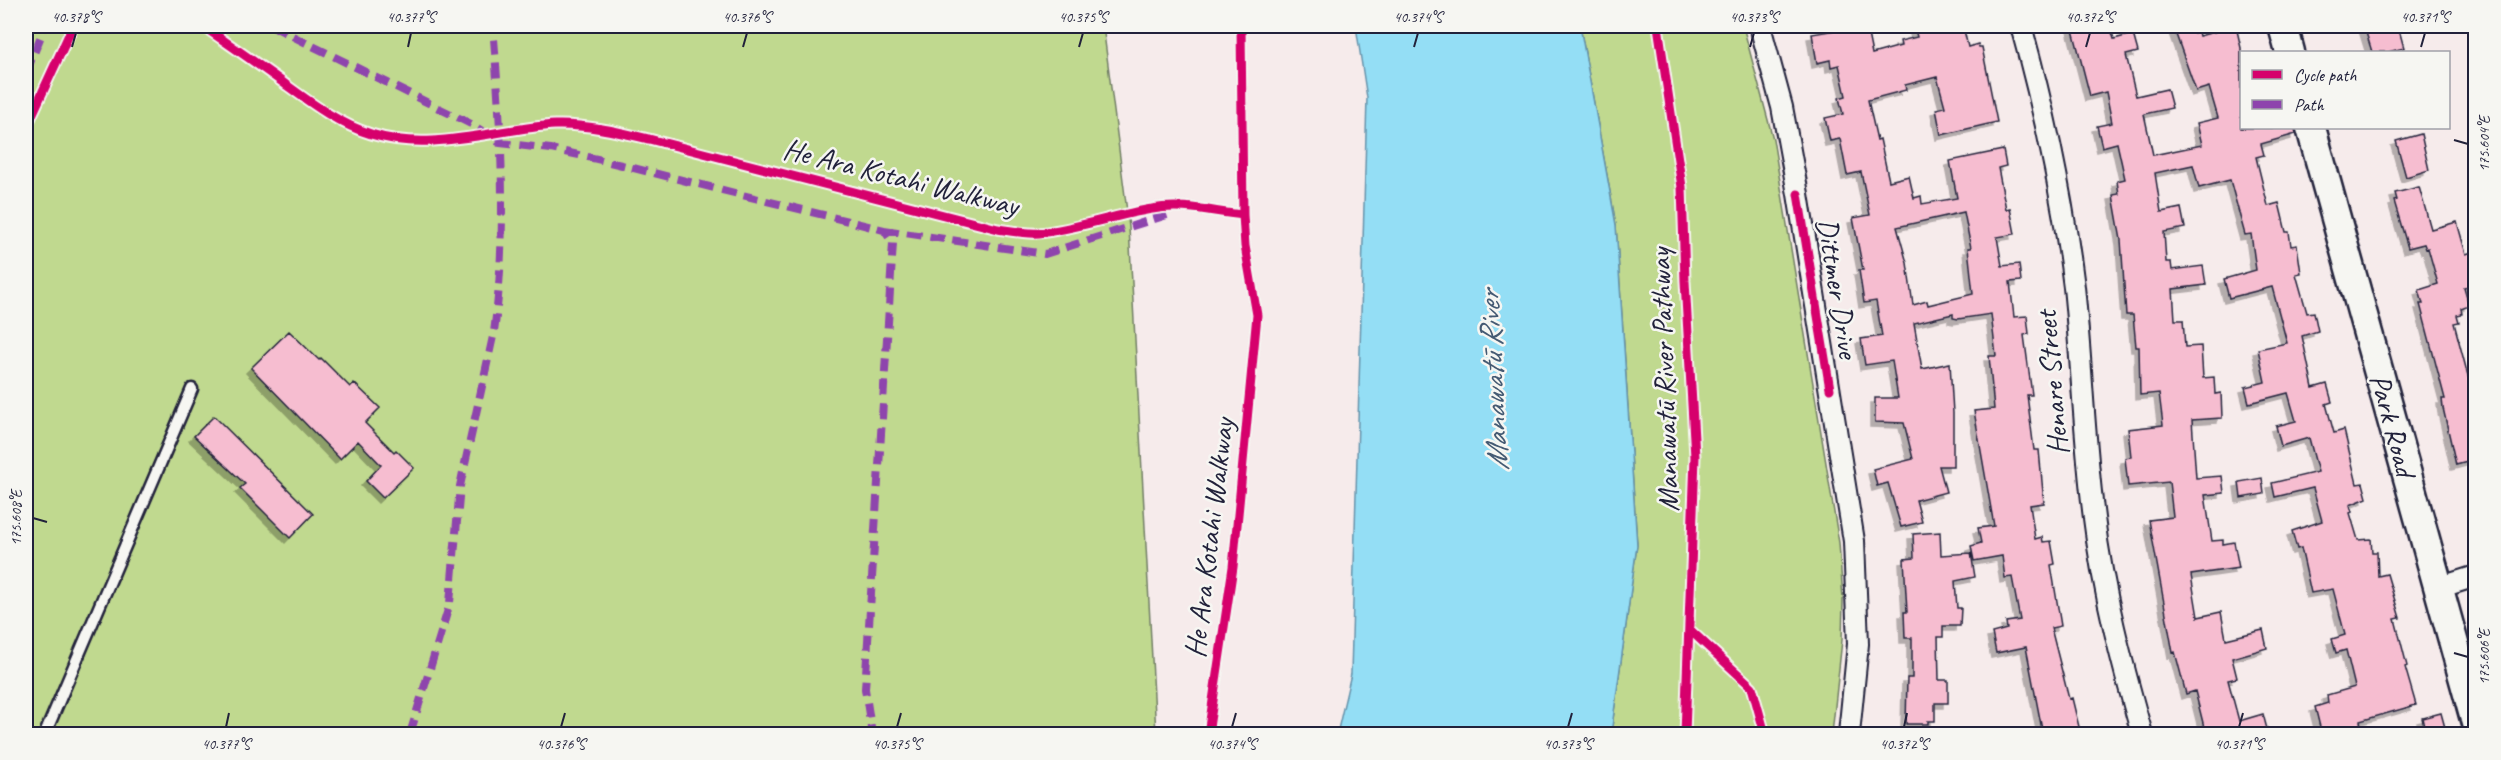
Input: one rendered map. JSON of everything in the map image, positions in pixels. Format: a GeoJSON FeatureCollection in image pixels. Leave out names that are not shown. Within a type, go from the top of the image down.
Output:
{"type":"FeatureCollection","features":[{"type":"Feature","properties":{"kind":"main road"},"geometry":{"type":"LineString","coordinates":[[2283,26],[2290,51]]}},
{"type":"Feature","properties":{"kind":"main road","name":"Park Road"},"geometry":{"type":"LineString","coordinates":[[2311,129],[2475,723]]}},
{"type":"Feature","properties":{"kind":"street","name":"Dittmer Drive"},"geometry":{"type":"LineString","coordinates":[[1760,26],[1782,107],[1798,194],[1854,541],[1858,644],[1849,735]]}},
{"type":"Feature","properties":{"kind":"street","name":"Henare Street"},"geometry":{"type":"LineString","coordinates":[[2021,26],[2054,157],[2074,287],[2094,516],[2102,572],[2111,619],[2142,735]]}},
{"type":"Feature","properties":{"kind":"street"},"geometry":{"type":"LineString","coordinates":[[2438,588],[2475,576]]}},
{"type":"Feature","properties":{"kind":"lane"},"geometry":{"type":"LineString","coordinates":[[45,735],[192,388]]}},
{"type":"Feature","properties":{"kind":"green space"},"geometry":{"type":"Polygon","coordinates":[[[26,26],[1103,26],[1129,227],[1156,734],[26,734],[26,26]]]}},
{"type":"Feature","properties":{"kind":"green space"},"geometry":{"type":"Polygon","coordinates":[[[1580,26],[1743,26],[1773,139],[1839,543],[1843,599],[1842,640],[1832,734],[1611,734],[1637,545],[1616,225],[1580,26]]]}},
{"type":"Feature","properties":{"kind":"water","name":"Manawatū River"},"geometry":{"type":"Polygon","coordinates":[[[1356,26],[1580,26],[1616,225],[1637,545],[1611,734],[1337,734],[1351,674],[1367,98],[1356,26]]]}},
{"type":"Feature","properties":{"kind":"building"},"geometry":{"type":"Polygon","coordinates":[[[1859,26],[1861,35],[1868,34],[1872,54],[1901,46],[1900,41],[1917,37],[1914,26],[1963,26],[1968,47],[1978,44],[1982,47],[1997,122],[1941,135],[1936,109],[1945,107],[1937,77],[1905,85],[1906,90],[1868,100],[1877,140],[1880,139],[1889,181],[1909,176],[1914,198],[1921,196],[1922,204],[1957,198],[1950,161],[2003,150],[2006,166],[1998,168],[2006,209],[2010,208],[2015,234],[1997,237],[2002,266],[2019,264],[2021,281],[2010,282],[2014,317],[2027,316],[2029,334],[2024,335],[2032,395],[2027,395],[2034,450],[2039,450],[2044,503],[2030,505],[2035,539],[2042,537],[2043,542],[2051,541],[2055,564],[2051,565],[2061,626],[2051,628],[2069,699],[2072,698],[2081,735],[2043,735],[2026,647],[1996,653],[1992,633],[2007,629],[2006,622],[2020,620],[2012,577],[2005,578],[2002,556],[1974,561],[1971,546],[1981,543],[1978,528],[1994,526],[1974,411],[1994,409],[1989,356],[1996,356],[1991,314],[1958,319],[1953,318],[1953,314],[1914,323],[1922,369],[1950,363],[1953,466],[1939,466],[1946,492],[1916,500],[1922,522],[1901,527],[1888,483],[1877,486],[1873,469],[1913,459],[1904,423],[1875,422],[1875,398],[1898,398],[1892,361],[1865,365],[1861,339],[1882,336],[1876,301],[1864,303],[1859,270],[1863,270],[1853,218],[1870,215],[1861,172],[1847,175],[1840,139],[1830,141],[1825,118],[1843,114],[1839,98],[1846,96],[1839,65],[1831,67],[1830,60],[1817,63],[1812,34],[1859,26]],[[1964,212],[1897,227],[1907,263],[1913,305],[1927,301],[1928,305],[1973,294],[1968,248],[1971,248],[1964,212]]]}},
{"type":"Feature","properties":{"kind":"building"},"geometry":{"type":"Polygon","coordinates":[[[2072,26],[2110,26],[2114,39],[2133,34],[2138,52],[2126,55],[2136,96],[2167,89],[2172,108],[2144,114],[2153,155],[2202,145],[2197,123],[2218,118],[2209,87],[2196,91],[2173,26],[2191,26],[2193,33],[2198,32],[2199,36],[2236,26],[2241,48],[2240,129],[2295,129],[2296,134],[2261,144],[2264,155],[2256,157],[2268,206],[2279,203],[2286,232],[2289,232],[2291,246],[2297,245],[2301,273],[2296,274],[2307,313],[2314,312],[2318,331],[2302,336],[2313,388],[2327,384],[2332,402],[2326,404],[2334,433],[2344,430],[2357,484],[2363,483],[2367,498],[2350,505],[2352,512],[2350,513],[2358,540],[2371,539],[2372,552],[2377,552],[2378,576],[2387,574],[2400,618],[2395,619],[2416,705],[2360,721],[2362,731],[2349,735],[2322,735],[2315,707],[2328,703],[2327,695],[2355,687],[2346,650],[2336,653],[2332,639],[2345,635],[2333,589],[2311,593],[2301,548],[2297,549],[2292,531],[2322,521],[2313,488],[2275,497],[2272,483],[2318,472],[2309,438],[2281,446],[2276,426],[2296,421],[2288,393],[2249,403],[2245,387],[2265,382],[2258,349],[2287,343],[2272,287],[2229,298],[2224,279],[2256,270],[2251,234],[2245,235],[2230,180],[2199,188],[2193,165],[2155,173],[2161,212],[2181,208],[2185,228],[2164,232],[2166,262],[2171,262],[2172,270],[2203,266],[2206,285],[2173,289],[2175,320],[2183,320],[2185,347],[2201,346],[2203,378],[2214,377],[2215,394],[2221,393],[2222,418],[2192,420],[2196,478],[2222,476],[2224,493],[2205,495],[2212,541],[2223,540],[2223,544],[2234,542],[2239,568],[2191,575],[2198,617],[2221,612],[2226,639],[2263,630],[2267,648],[2232,658],[2237,678],[2228,680],[2239,721],[2263,714],[2267,729],[2262,731],[2263,735],[2206,735],[2195,691],[2186,694],[2175,652],[2173,653],[2149,520],[2173,517],[2169,482],[2128,486],[2125,458],[2131,457],[2128,429],[2163,425],[2159,393],[2140,395],[2139,347],[2136,347],[2133,315],[2126,315],[2121,240],[2113,195],[2119,194],[2117,181],[2125,179],[2117,143],[2102,147],[2097,126],[2112,123],[2106,92],[2090,96],[2072,26]]]}},
{"type":"Feature","properties":{"kind":"building"},"geometry":{"type":"Polygon","coordinates":[[[2364,26],[2398,26],[2404,48],[2392,51],[2372,51],[2364,26]]]}},
{"type":"Feature","properties":{"kind":"building"},"geometry":{"type":"Polygon","coordinates":[[[2421,134],[2429,170],[2406,177],[2396,141],[2421,134]]]}},
{"type":"Feature","properties":{"kind":"building"},"geometry":{"type":"Polygon","coordinates":[[[2419,187],[2431,229],[2457,222],[2466,254],[2475,251],[2475,285],[2464,288],[2469,305],[2461,308],[2462,314],[2457,315],[2459,322],[2454,323],[2471,387],[2475,422],[2475,460],[2456,465],[2443,408],[2442,399],[2445,399],[2420,304],[2423,304],[2419,290],[2438,284],[2428,248],[2426,249],[2424,244],[2408,248],[2394,201],[2397,200],[2395,193],[2419,187]]]}},
{"type":"Feature","properties":{"kind":"building"},"geometry":{"type":"Polygon","coordinates":[[[289,331],[350,387],[354,383],[380,408],[365,423],[414,468],[383,498],[366,481],[381,465],[358,441],[340,459],[251,368],[289,331]]]}},
{"type":"Feature","properties":{"kind":"building"},"geometry":{"type":"Polygon","coordinates":[[[214,416],[313,514],[290,538],[240,488],[245,484],[194,436],[214,416]]]}},
{"type":"Feature","properties":{"kind":"building"},"geometry":{"type":"Polygon","coordinates":[[[2262,478],[2264,494],[2241,498],[2239,482],[2262,478]]]}},
{"type":"Feature","properties":{"kind":"building"},"geometry":{"type":"Polygon","coordinates":[[[1940,532],[1941,555],[1971,553],[1975,577],[1955,581],[1957,608],[1961,608],[1960,626],[1943,626],[1943,637],[1938,637],[1939,680],[1948,680],[1948,703],[1935,703],[1935,721],[1928,721],[1928,724],[1906,724],[1907,678],[1912,678],[1912,638],[1905,638],[1904,612],[1907,612],[1904,559],[1914,558],[1913,534],[1940,532]]]}},
{"type":"Feature","properties":{"kind":"building"},"geometry":{"type":"Polygon","coordinates":[[[2441,713],[2447,735],[2426,735],[2422,718],[2441,713]]]}},
{"type":"Feature","properties":{"kind":"marked path"},"geometry":{"type":"LineString","coordinates":[[26,73],[45,26]]}},
{"type":"Feature","properties":{"kind":"marked path"},"geometry":{"type":"LineString","coordinates":[[272,26],[473,125],[500,143],[551,149],[597,159],[884,230],[893,243],[865,689],[872,734]]}},
{"type":"Feature","properties":{"kind":"marked path"},"geometry":{"type":"LineString","coordinates":[[410,734],[450,603],[460,486],[494,332],[501,255],[502,179],[493,26]]}},
{"type":"Feature","properties":{"kind":"marked path"},"geometry":{"type":"LineString","coordinates":[[884,230],[1045,254],[1173,213]]}},
{"type":"Feature","properties":{"kind":"cycle path"},"geometry":{"type":"LineString","coordinates":[[26,128],[73,26]]}},
{"type":"Feature","properties":{"kind":"cycle path","name":"He Ara Kotahi Walkway"},"geometry":{"type":"LineString","coordinates":[[203,26],[326,112],[359,130],[394,139],[440,141],[532,127],[555,125],[590,127],[649,139],[998,229],[1024,233],[1053,231],[1164,207],[1186,207],[1243,215],[1245,246],[1257,315],[1233,567],[1208,734]]}},
{"type":"Feature","properties":{"kind":"cycle path"},"geometry":{"type":"LineString","coordinates":[[1241,26],[1243,215]]}},
{"type":"Feature","properties":{"kind":"cycle path","name":"Manawatū River Pathway"},"geometry":{"type":"LineString","coordinates":[[1658,26],[1682,187],[1695,457],[1685,734]]}},
{"type":"Feature","properties":{"kind":"cycle path"},"geometry":{"type":"LineString","coordinates":[[1798,194],[1830,389]]}},
{"type":"Feature","properties":{"kind":"cycle path"},"geometry":{"type":"LineString","coordinates":[[1689,629],[1752,687],[1765,734]]}}]}
